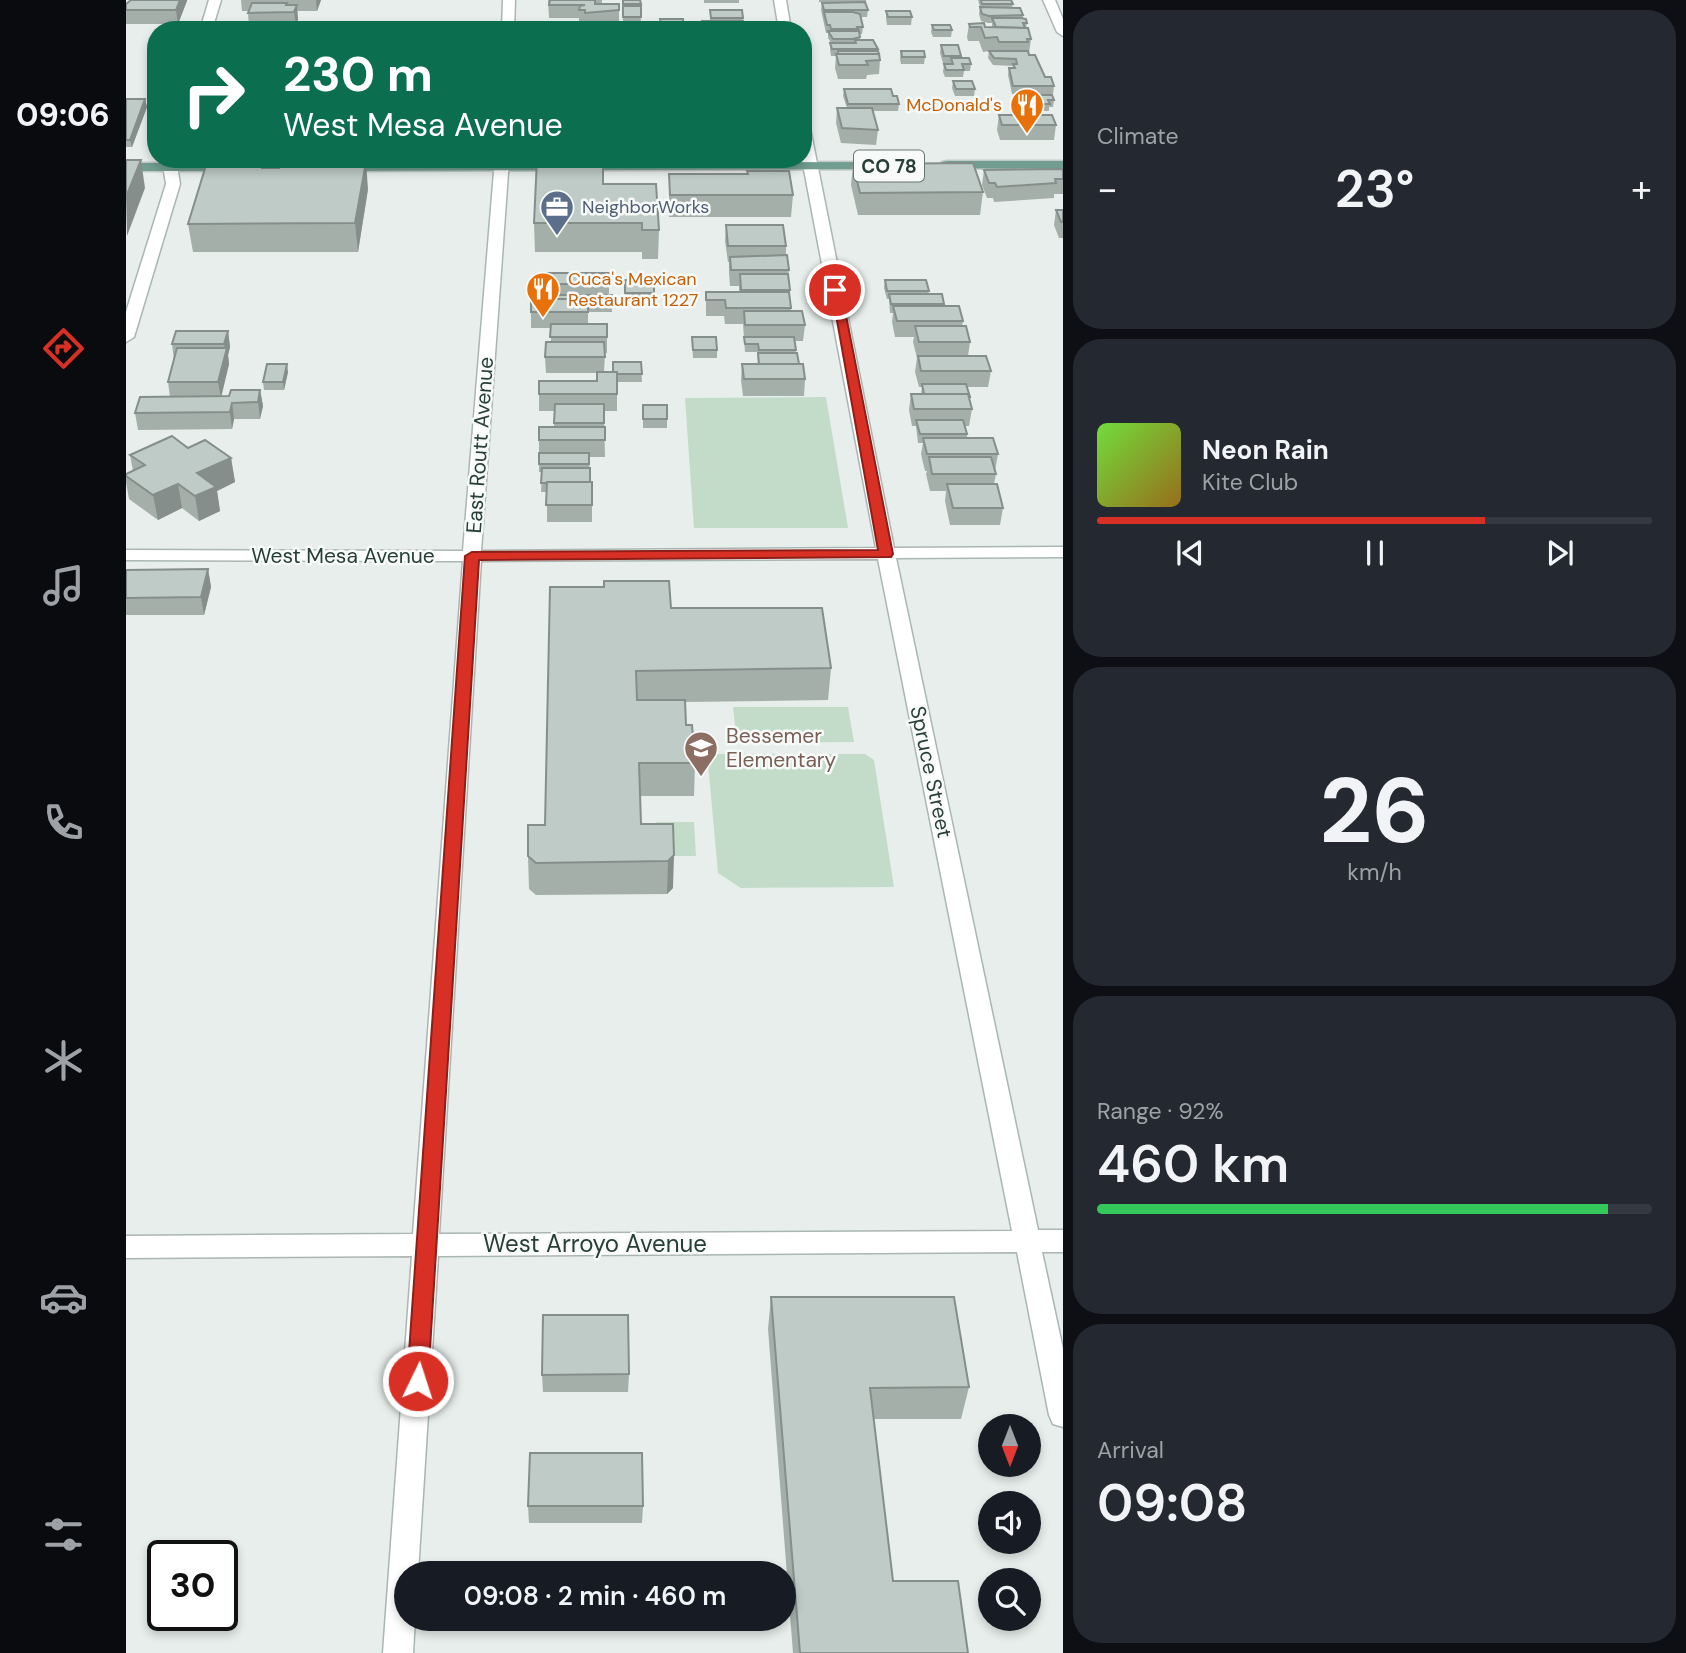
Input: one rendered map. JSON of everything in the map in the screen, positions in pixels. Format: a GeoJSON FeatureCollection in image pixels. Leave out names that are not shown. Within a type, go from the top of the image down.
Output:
{"type":"FeatureCollection","features":[{"type":"Feature","properties":{"kind":"main road","name":"CO 78"},"geometry":{"type":"LineString","coordinates":[[126,167],[147,165]]}},
{"type":"Feature","properties":{"kind":"main road","name":"CO 78"},"geometry":{"type":"LineString","coordinates":[[930,166],[1063,165]]}},
{"type":"Feature","properties":{"kind":"main road","name":"CO 78"},"geometry":{"type":"LineString","coordinates":[[812,166],[892,166]]}},
{"type":"Feature","properties":{"kind":"street"},"geometry":{"type":"LineString","coordinates":[[209,21],[215,0]]}},
{"type":"Feature","properties":{"kind":"street"},"geometry":{"type":"LineString","coordinates":[[508,21],[509,0]]}},
{"type":"Feature","properties":{"kind":"street"},"geometry":{"type":"LineString","coordinates":[[780,0],[784,21]]}},
{"type":"Feature","properties":{"kind":"street"},"geometry":{"type":"LineString","coordinates":[[1049,0],[1063,32]]}},
{"type":"Feature","properties":{"kind":"street"},"geometry":{"type":"LineString","coordinates":[[126,337],[173,184],[171,168]]}},
{"type":"Feature","properties":{"kind":"street","name":"East Routt Avenue"},"geometry":{"type":"LineString","coordinates":[[398,1653],[501,168]]}},
{"type":"Feature","properties":{"kind":"street","name":"Spruce Street"},"geometry":{"type":"LineString","coordinates":[[810,168],[886,554],[1063,1415]]}},
{"type":"Feature","properties":{"kind":"street","name":"West Mesa Avenue"},"geometry":{"type":"LineString","coordinates":[[126,555],[472,556],[1063,552]]}},
{"type":"Feature","properties":{"kind":"street","name":"West Arroyo Avenue"},"geometry":{"type":"LineString","coordinates":[[126,1247],[1063,1241]]}},
{"type":"Feature","properties":{"kind":"green space"},"geometry":{"type":"Polygon","coordinates":[[[826,397],[848,528],[694,528],[685,398],[826,397]]]}},
{"type":"Feature","properties":{"kind":"green space"},"geometry":{"type":"Polygon","coordinates":[[[733,707],[848,707],[854,742],[737,743],[733,707]]]}},
{"type":"Feature","properties":{"kind":"green space"},"geometry":{"type":"Polygon","coordinates":[[[716,754],[865,754],[874,760],[894,887],[741,888],[718,873],[708,763],[716,754]]]}},
{"type":"Feature","properties":{"kind":"green space"},"geometry":{"type":"Polygon","coordinates":[[[656,822],[694,822],[696,856],[657,856],[656,822]]]}},
{"type":"Feature","properties":{"kind":"building"},"geometry":{"type":"Polygon","coordinates":[[[131,0],[180,0],[176,10],[126,10],[126,4],[131,0]]]}},
{"type":"Feature","properties":{"kind":"building"},"geometry":{"type":"Polygon","coordinates":[[[550,0],[595,0],[595,4],[619,4],[619,10],[585,13],[585,10],[579,10],[580,6],[585,5],[549,5],[550,0]]]}},
{"type":"Feature","properties":{"kind":"building"},"geometry":{"type":"Polygon","coordinates":[[[623,0],[640,0],[641,4],[623,4],[623,0]]]}},
{"type":"Feature","properties":{"kind":"building"},"geometry":{"type":"Polygon","coordinates":[[[981,0],[1011,0],[1013,4],[982,4],[981,0]]]}},
{"type":"Feature","properties":{"kind":"building"},"geometry":{"type":"Polygon","coordinates":[[[865,2],[868,10],[824,10],[822,3],[865,2]]]}},
{"type":"Feature","properties":{"kind":"building"},"geometry":{"type":"Polygon","coordinates":[[[252,3],[297,5],[294,12],[248,13],[252,3]]]}},
{"type":"Feature","properties":{"kind":"building"},"geometry":{"type":"Polygon","coordinates":[[[623,6],[641,6],[641,17],[623,17],[623,6]]]}},
{"type":"Feature","properties":{"kind":"building"},"geometry":{"type":"Polygon","coordinates":[[[980,7],[1020,8],[1023,15],[989,16],[982,14],[980,7]]]}},
{"type":"Feature","properties":{"kind":"building"},"geometry":{"type":"Polygon","coordinates":[[[710,10],[742,10],[743,18],[711,18],[710,10]]]}},
{"type":"Feature","properties":{"kind":"building"},"geometry":{"type":"Polygon","coordinates":[[[886,11],[910,11],[912,17],[888,17],[886,11]]]}},
{"type":"Feature","properties":{"kind":"building"},"geometry":{"type":"Polygon","coordinates":[[[824,12],[860,14],[863,27],[831,29],[830,25],[827,25],[824,12]]]}},
{"type":"Feature","properties":{"kind":"building"},"geometry":{"type":"Polygon","coordinates":[[[992,18],[1021,18],[1026,19],[1027,23],[1023,23],[1025,28],[996,27],[992,18]]]}},
{"type":"Feature","properties":{"kind":"building"},"geometry":{"type":"Polygon","coordinates":[[[660,19],[683,19],[683,21],[660,19]]]}},
{"type":"Feature","properties":{"kind":"building"},"geometry":{"type":"Polygon","coordinates":[[[984,23],[985,27],[1028,28],[1031,39],[1027,39],[1028,42],[999,42],[997,37],[985,38],[981,27],[970,27],[969,24],[984,23]]]}},
{"type":"Feature","properties":{"kind":"building"},"geometry":{"type":"Polygon","coordinates":[[[932,25],[950,25],[952,30],[934,30],[932,25]]]}},
{"type":"Feature","properties":{"kind":"building"},"geometry":{"type":"Polygon","coordinates":[[[828,31],[859,31],[860,37],[833,39],[828,31]]]}},
{"type":"Feature","properties":{"kind":"building"},"geometry":{"type":"Polygon","coordinates":[[[855,40],[873,40],[878,49],[832,49],[830,43],[856,43],[855,40]]]}},
{"type":"Feature","properties":{"kind":"building"},"geometry":{"type":"Polygon","coordinates":[[[941,45],[958,45],[961,56],[944,56],[941,45]]]}},
{"type":"Feature","properties":{"kind":"building"},"geometry":{"type":"Polygon","coordinates":[[[838,51],[878,51],[879,54],[838,54],[838,51]]]}},
{"type":"Feature","properties":{"kind":"building"},"geometry":{"type":"Polygon","coordinates":[[[901,51],[924,51],[925,57],[902,57],[901,51]]]}},
{"type":"Feature","properties":{"kind":"building"},"geometry":{"type":"Polygon","coordinates":[[[989,51],[1028,51],[1029,55],[1035,55],[1045,77],[1051,77],[1054,86],[1013,86],[1009,68],[1015,68],[1013,64],[1017,64],[1016,59],[994,58],[989,51]]]}},
{"type":"Feature","properties":{"kind":"building"},"geometry":{"type":"Polygon","coordinates":[[[836,54],[879,54],[880,60],[866,61],[868,65],[839,65],[836,54]]]}},
{"type":"Feature","properties":{"kind":"building"},"geometry":{"type":"Polygon","coordinates":[[[951,58],[969,58],[971,64],[962,64],[964,70],[946,70],[944,64],[953,64],[951,58]]]}},
{"type":"Feature","properties":{"kind":"building"},"geometry":{"type":"Polygon","coordinates":[[[953,81],[972,81],[975,89],[956,89],[953,81]]]}},
{"type":"Feature","properties":{"kind":"building"},"geometry":{"type":"Polygon","coordinates":[[[844,89],[891,89],[899,104],[848,104],[844,89]]]}},
{"type":"Feature","properties":{"kind":"building"},"geometry":{"type":"Polygon","coordinates":[[[1023,95],[1052,95],[1054,100],[1048,100],[1050,104],[1027,104],[1023,95]]]}},
{"type":"Feature","properties":{"kind":"building"},"geometry":{"type":"Polygon","coordinates":[[[126,99],[145,99],[130,140],[126,140],[126,99]]]}},
{"type":"Feature","properties":{"kind":"building"},"geometry":{"type":"Polygon","coordinates":[[[837,108],[872,108],[878,130],[842,128],[837,108]]]}},
{"type":"Feature","properties":{"kind":"building"},"geometry":{"type":"Polygon","coordinates":[[[999,115],[1052,115],[1056,125],[1002,125],[999,115]]]}},
{"type":"Feature","properties":{"kind":"building"},"geometry":{"type":"Polygon","coordinates":[[[126,160],[141,160],[126,197],[126,160]]]}},
{"type":"Feature","properties":{"kind":"building"},"geometry":{"type":"Polygon","coordinates":[[[973,163],[983,192],[860,193],[853,164],[973,163]]]}},
{"type":"Feature","properties":{"kind":"building"},"geometry":{"type":"Polygon","coordinates":[[[205,168],[365,168],[355,223],[188,224],[205,168]]]}},
{"type":"Feature","properties":{"kind":"building"},"geometry":{"type":"Polygon","coordinates":[[[537,168],[603,168],[603,184],[656,184],[659,230],[642,230],[642,223],[534,223],[537,168]]]}},
{"type":"Feature","properties":{"kind":"building"},"geometry":{"type":"Polygon","coordinates":[[[1063,169],[1063,179],[1055,179],[1056,183],[997,187],[995,183],[989,183],[984,170],[1063,169]]]}},
{"type":"Feature","properties":{"kind":"building"},"geometry":{"type":"Polygon","coordinates":[[[747,171],[789,171],[793,195],[670,195],[669,174],[748,174],[747,171]]]}},
{"type":"Feature","properties":{"kind":"building"},"geometry":{"type":"Polygon","coordinates":[[[1056,210],[1063,210],[1063,222],[1061,222],[1056,210]]]}},
{"type":"Feature","properties":{"kind":"building"},"geometry":{"type":"Polygon","coordinates":[[[726,225],[783,225],[786,246],[728,246],[726,225]]]}},
{"type":"Feature","properties":{"kind":"building"},"geometry":{"type":"Polygon","coordinates":[[[787,255],[789,270],[731,270],[730,257],[787,255]]]}},
{"type":"Feature","properties":{"kind":"building"},"geometry":{"type":"Polygon","coordinates":[[[545,273],[609,273],[609,284],[545,284],[545,273]]]}},
{"type":"Feature","properties":{"kind":"building"},"geometry":{"type":"Polygon","coordinates":[[[740,274],[788,274],[790,290],[741,290],[740,274]]]}},
{"type":"Feature","properties":{"kind":"building"},"geometry":{"type":"Polygon","coordinates":[[[625,280],[654,280],[654,293],[625,293],[625,280]]]}},
{"type":"Feature","properties":{"kind":"building"},"geometry":{"type":"Polygon","coordinates":[[[885,280],[926,280],[929,291],[887,291],[885,280]]]}},
{"type":"Feature","properties":{"kind":"building"},"geometry":{"type":"Polygon","coordinates":[[[706,292],[789,292],[791,308],[726,308],[725,300],[706,300],[706,292]]]}},
{"type":"Feature","properties":{"kind":"building"},"geometry":{"type":"Polygon","coordinates":[[[889,294],[942,294],[944,304],[891,304],[889,294]]]}},
{"type":"Feature","properties":{"kind":"building"},"geometry":{"type":"Polygon","coordinates":[[[547,295],[612,295],[612,304],[588,304],[588,299],[547,299],[547,295]]]}},
{"type":"Feature","properties":{"kind":"building"},"geometry":{"type":"Polygon","coordinates":[[[531,299],[588,299],[588,312],[531,312],[531,299]]]}},
{"type":"Feature","properties":{"kind":"building"},"geometry":{"type":"Polygon","coordinates":[[[893,306],[959,306],[963,321],[897,321],[893,306]]]}},
{"type":"Feature","properties":{"kind":"building"},"geometry":{"type":"Polygon","coordinates":[[[744,311],[802,311],[805,325],[745,325],[744,311]]]}},
{"type":"Feature","properties":{"kind":"building"},"geometry":{"type":"Polygon","coordinates":[[[551,324],[607,324],[607,337],[550,337],[551,324]]]}},
{"type":"Feature","properties":{"kind":"building"},"geometry":{"type":"Polygon","coordinates":[[[915,326],[966,326],[970,342],[919,342],[915,326]]]}},
{"type":"Feature","properties":{"kind":"building"},"geometry":{"type":"Polygon","coordinates":[[[176,331],[228,331],[224,344],[172,344],[176,331]]]}},
{"type":"Feature","properties":{"kind":"building"},"geometry":{"type":"Polygon","coordinates":[[[692,337],[716,337],[717,350],[693,350],[692,337]]]}},
{"type":"Feature","properties":{"kind":"building"},"geometry":{"type":"Polygon","coordinates":[[[744,337],[794,337],[796,350],[759,350],[758,344],[745,344],[744,337]]]}},
{"type":"Feature","properties":{"kind":"building"},"geometry":{"type":"Polygon","coordinates":[[[546,342],[604,342],[605,357],[545,357],[546,342]]]}},
{"type":"Feature","properties":{"kind":"building"},"geometry":{"type":"Polygon","coordinates":[[[177,348],[227,348],[218,382],[168,382],[177,348]]]}},
{"type":"Feature","properties":{"kind":"building"},"geometry":{"type":"Polygon","coordinates":[[[758,353],[797,353],[799,364],[759,364],[758,353]]]}},
{"type":"Feature","properties":{"kind":"building"},"geometry":{"type":"Polygon","coordinates":[[[918,356],[986,356],[991,371],[921,371],[918,356]]]}},
{"type":"Feature","properties":{"kind":"building"},"geometry":{"type":"Polygon","coordinates":[[[613,362],[641,362],[642,374],[617,374],[613,372],[613,362]]]}},
{"type":"Feature","properties":{"kind":"building"},"geometry":{"type":"Polygon","coordinates":[[[267,364],[287,364],[283,382],[263,382],[267,364]]]}},
{"type":"Feature","properties":{"kind":"building"},"geometry":{"type":"Polygon","coordinates":[[[742,364],[803,364],[805,379],[744,379],[742,364]]]}},
{"type":"Feature","properties":{"kind":"building"},"geometry":{"type":"Polygon","coordinates":[[[597,372],[617,372],[617,394],[539,394],[539,381],[597,381],[597,372]]]}},
{"type":"Feature","properties":{"kind":"building"},"geometry":{"type":"Polygon","coordinates":[[[922,384],[966,384],[970,397],[968,394],[924,394],[922,384]]]}},
{"type":"Feature","properties":{"kind":"building"},"geometry":{"type":"Polygon","coordinates":[[[231,390],[260,390],[258,402],[232,403],[230,412],[135,413],[140,397],[229,396],[231,390]]]}},
{"type":"Feature","properties":{"kind":"building"},"geometry":{"type":"Polygon","coordinates":[[[911,394],[968,394],[972,409],[914,409],[911,394]]]}},
{"type":"Feature","properties":{"kind":"building"},"geometry":{"type":"Polygon","coordinates":[[[555,404],[604,404],[604,423],[554,423],[555,404]]]}},
{"type":"Feature","properties":{"kind":"building"},"geometry":{"type":"Polygon","coordinates":[[[643,405],[667,405],[667,419],[643,419],[643,405]]]}},
{"type":"Feature","properties":{"kind":"building"},"geometry":{"type":"Polygon","coordinates":[[[916,420],[963,420],[967,434],[920,434],[916,420]]]}},
{"type":"Feature","properties":{"kind":"building"},"geometry":{"type":"Polygon","coordinates":[[[539,427],[605,427],[605,440],[539,440],[539,427]]]}},
{"type":"Feature","properties":{"kind":"building"},"geometry":{"type":"Polygon","coordinates":[[[172,436],[188,448],[205,440],[231,458],[197,473],[216,487],[195,496],[178,484],[153,495],[126,476],[145,465],[130,455],[172,436]]]}},
{"type":"Feature","properties":{"kind":"building"},"geometry":{"type":"Polygon","coordinates":[[[923,438],[993,438],[998,454],[927,454],[923,438]]]}},
{"type":"Feature","properties":{"kind":"building"},"geometry":{"type":"Polygon","coordinates":[[[539,453],[589,453],[589,464],[539,464],[539,453]]]}},
{"type":"Feature","properties":{"kind":"building"},"geometry":{"type":"Polygon","coordinates":[[[929,457],[991,457],[996,474],[932,474],[929,457]]]}},
{"type":"Feature","properties":{"kind":"building"},"geometry":{"type":"Polygon","coordinates":[[[542,468],[590,468],[590,482],[541,483],[542,468]]]}},
{"type":"Feature","properties":{"kind":"building"},"geometry":{"type":"Polygon","coordinates":[[[547,482],[592,482],[592,505],[546,505],[547,482]]]}},
{"type":"Feature","properties":{"kind":"building"},"geometry":{"type":"Polygon","coordinates":[[[947,484],[997,484],[1003,508],[953,508],[947,484]]]}},
{"type":"Feature","properties":{"kind":"building"},"geometry":{"type":"Polygon","coordinates":[[[208,569],[201,597],[126,598],[126,570],[208,569]]]}},
{"type":"Feature","properties":{"kind":"building"},"geometry":{"type":"Polygon","coordinates":[[[604,581],[669,581],[671,608],[822,608],[831,668],[636,671],[637,700],[685,700],[686,725],[692,725],[695,763],[639,763],[641,824],[673,824],[674,855],[668,861],[536,863],[528,856],[528,825],[545,825],[550,587],[604,587],[604,581]]]}},
{"type":"Feature","properties":{"kind":"building"},"geometry":{"type":"Polygon","coordinates":[[[771,1297],[954,1297],[969,1387],[870,1388],[893,1581],[958,1581],[968,1653],[800,1653],[796,1561],[793,1561],[771,1297]]]}},
{"type":"Feature","properties":{"kind":"building"},"geometry":{"type":"Polygon","coordinates":[[[543,1315],[628,1315],[629,1374],[542,1375],[543,1315]]]}},
{"type":"Feature","properties":{"kind":"building"},"geometry":{"type":"Polygon","coordinates":[[[530,1453],[642,1453],[643,1506],[528,1506],[530,1453]]]}},
{"type":"Feature","properties":{"kind":"place","name":"McDonald's"},"geometry":{"type":"Point","coordinates":[1027,135]}},
{"type":"Feature","properties":{"kind":"place","name":"NeighborWorks"},"geometry":{"type":"Point","coordinates":[557,237]}},
{"type":"Feature","properties":{"kind":"place","name":"Cuca's Mexican Restaurant 1227"},"geometry":{"type":"Point","coordinates":[543,319]}},
{"type":"Feature","properties":{"kind":"place","name":"Bessemer Elementary"},"geometry":{"type":"Point","coordinates":[701,778]}},
{"type":"Feature","properties":{"kind":"route"},"geometry":{"type":"LineString","coordinates":[[418,1381],[472,556],[886,554],[835,290]]}}]}
